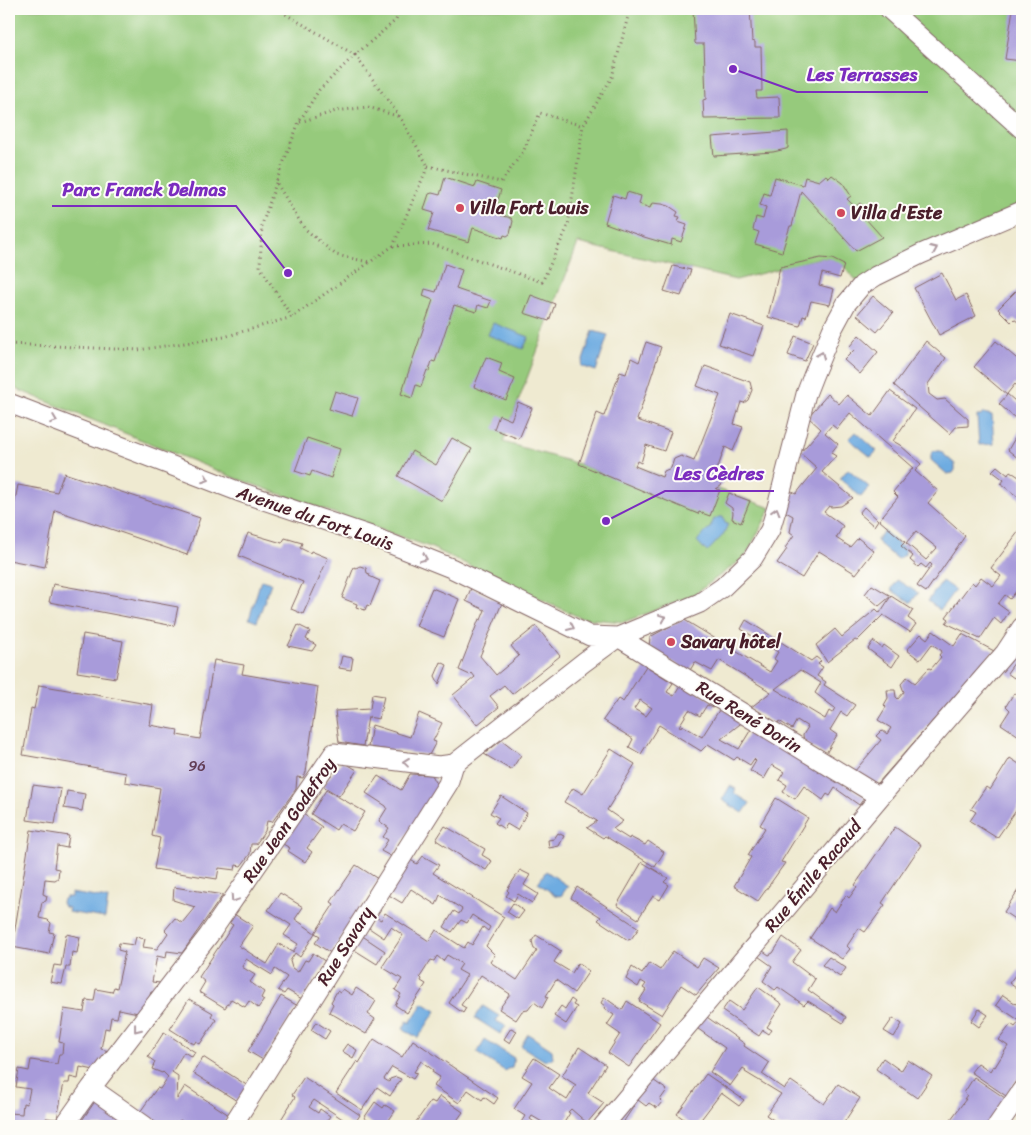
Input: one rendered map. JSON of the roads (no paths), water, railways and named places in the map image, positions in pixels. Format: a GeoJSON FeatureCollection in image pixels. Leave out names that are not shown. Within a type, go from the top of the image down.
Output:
{"type":"FeatureCollection","features":[{"type":"Feature","properties":{"kind":"street"},"geometry":{"type":"LineString","coordinates":[[889,9],[1022,130]]}},
{"type":"Feature","properties":{"kind":"street"},"geometry":{"type":"LineString","coordinates":[[454,764],[618,636],[700,603],[723,587],[753,558],[770,530],[812,376],[832,330],[846,304],[862,286],[876,276],[921,254],[1022,211]]}},
{"type":"Feature","properties":{"kind":"street","name":"Avenue du Fort Louis"},"geometry":{"type":"LineString","coordinates":[[9,403],[240,492],[371,536],[451,568],[590,636],[618,636]]}},
{"type":"Feature","properties":{"kind":"street","name":"Rue Émile Racaud"},"geometry":{"type":"LineString","coordinates":[[603,1126],[880,797],[1005,653],[1022,627]]}},
{"type":"Feature","properties":{"kind":"street","name":"Rue René Dorin"},"geometry":{"type":"LineString","coordinates":[[618,636],[880,797]]}},
{"type":"Feature","properties":{"kind":"street","name":"Rue Jean Godefroy"},"geometry":{"type":"LineString","coordinates":[[64,1126],[209,935],[334,753],[439,766],[454,764]]}},
{"type":"Feature","properties":{"kind":"street","name":"Rue Savary"},"geometry":{"type":"LineString","coordinates":[[232,1126],[448,784],[454,764]]}},
{"type":"Feature","properties":{"kind":"street"},"geometry":{"type":"LineString","coordinates":[[91,1088],[145,1126]]}},
{"type":"Feature","properties":{"kind":"street"},"geometry":{"type":"LineString","coordinates":[[998,1126],[1022,1090]]}},
{"type":"Feature","properties":{"kind":"water"},"geometry":{"type":"Polygon","coordinates":[[[493,323],[529,337],[523,349],[488,335],[493,323]]]}},
{"type":"Feature","properties":{"kind":"water"},"geometry":{"type":"Polygon","coordinates":[[[593,331],[608,335],[596,371],[581,366],[593,331]]]}},
{"type":"Feature","properties":{"kind":"water"},"geometry":{"type":"Polygon","coordinates":[[[983,413],[992,415],[994,444],[979,445],[977,416],[981,416],[983,413]]]}},
{"type":"Feature","properties":{"kind":"water"},"geometry":{"type":"Polygon","coordinates":[[[856,432],[877,451],[871,457],[849,439],[856,432]]]}},
{"type":"Feature","properties":{"kind":"water"},"geometry":{"type":"Polygon","coordinates":[[[934,451],[940,451],[955,464],[953,473],[947,474],[931,460],[931,454],[934,451]]]}},
{"type":"Feature","properties":{"kind":"water"},"geometry":{"type":"Polygon","coordinates":[[[848,469],[869,487],[861,497],[840,479],[848,469]]]}},
{"type":"Feature","properties":{"kind":"water"},"geometry":{"type":"Polygon","coordinates":[[[723,517],[725,523],[728,524],[723,535],[707,552],[697,541],[710,528],[714,519],[723,517]]]}},
{"type":"Feature","properties":{"kind":"water"},"geometry":{"type":"Polygon","coordinates":[[[884,531],[905,550],[905,555],[897,559],[876,541],[884,531]]]}},
{"type":"Feature","properties":{"kind":"water"},"geometry":{"type":"Polygon","coordinates":[[[261,580],[271,583],[257,622],[249,619],[261,580]]]}},
{"type":"Feature","properties":{"kind":"water"},"geometry":{"type":"Polygon","coordinates":[[[897,580],[918,593],[911,603],[891,590],[897,580]]]}},
{"type":"Feature","properties":{"kind":"water"},"geometry":{"type":"Polygon","coordinates":[[[942,581],[955,590],[940,610],[928,601],[942,581]]]}},
{"type":"Feature","properties":{"kind":"water"},"geometry":{"type":"Polygon","coordinates":[[[730,786],[736,789],[734,793],[750,803],[743,813],[722,800],[730,786]]]}},
{"type":"Feature","properties":{"kind":"water"},"geometry":{"type":"Polygon","coordinates":[[[546,871],[568,886],[561,896],[555,895],[538,883],[546,871]]]}},
{"type":"Feature","properties":{"kind":"water"},"geometry":{"type":"Polygon","coordinates":[[[71,893],[108,899],[105,918],[68,912],[69,908],[64,907],[62,903],[66,897],[71,897],[71,893]]]}},
{"type":"Feature","properties":{"kind":"water"},"geometry":{"type":"Polygon","coordinates":[[[423,1003],[436,1011],[418,1038],[403,1029],[407,1021],[410,1023],[423,1003]]]}},
{"type":"Feature","properties":{"kind":"water"},"geometry":{"type":"Polygon","coordinates":[[[483,1006],[499,1016],[496,1021],[506,1026],[500,1034],[475,1018],[483,1006]]]}},
{"type":"Feature","properties":{"kind":"water"},"geometry":{"type":"Polygon","coordinates":[[[528,1034],[552,1050],[553,1058],[545,1061],[521,1046],[528,1034]]]}},
{"type":"Feature","properties":{"kind":"water"},"geometry":{"type":"Polygon","coordinates":[[[485,1040],[514,1058],[512,1068],[505,1071],[477,1053],[485,1040]]]}},
{"type":"Feature","properties":{"kind":"place","name":"Les Terrasses"},"geometry":{"type":"Point","coordinates":[733,69]}},
{"type":"Feature","properties":{"kind":"place","name":"Villa Fort Louis"},"geometry":{"type":"Point","coordinates":[460,208]}},
{"type":"Feature","properties":{"kind":"place","name":"Villa d'Este"},"geometry":{"type":"Point","coordinates":[841,213]}},
{"type":"Feature","properties":{"kind":"place","name":"Parc Franck Delmas"},"geometry":{"type":"Point","coordinates":[288,273]}},
{"type":"Feature","properties":{"kind":"place","name":"Les Cèdres"},"geometry":{"type":"Point","coordinates":[606,521]}},
{"type":"Feature","properties":{"kind":"place","name":"Savary hôtel"},"geometry":{"type":"Point","coordinates":[671,642]}}]}
